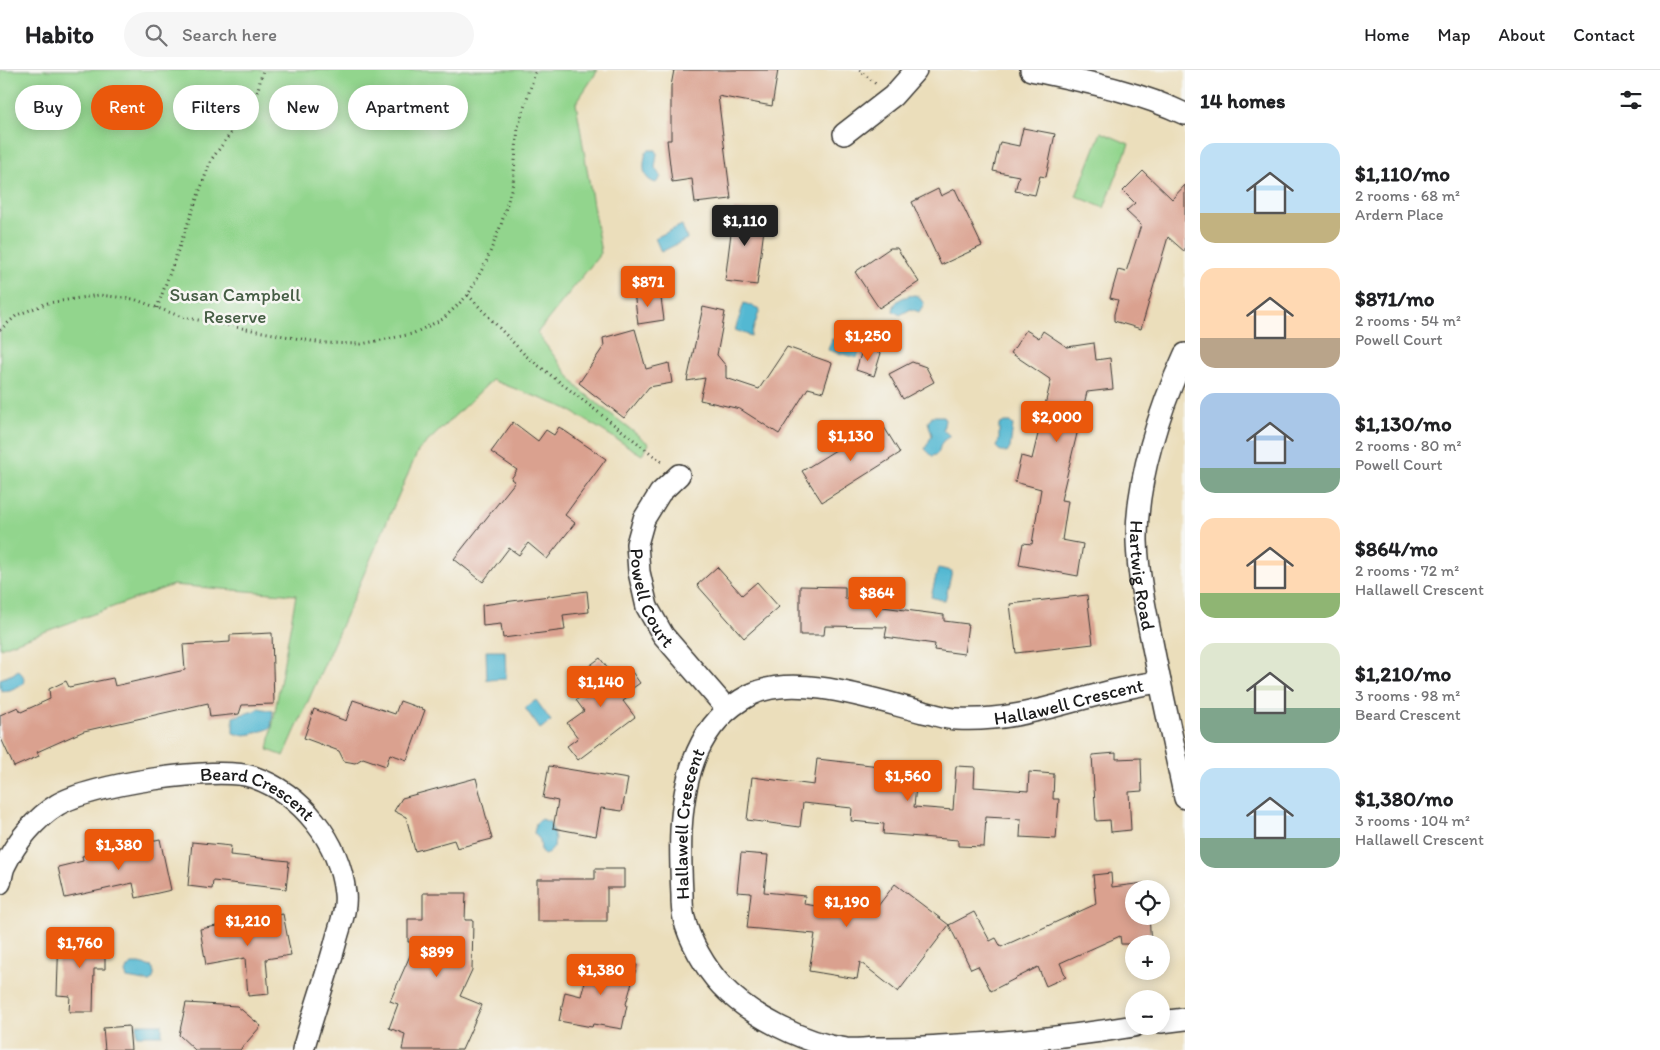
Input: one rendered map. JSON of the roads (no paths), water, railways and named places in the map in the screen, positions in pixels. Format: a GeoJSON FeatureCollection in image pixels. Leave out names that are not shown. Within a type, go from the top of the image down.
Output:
{"type":"FeatureCollection","features":[{"type":"Feature","properties":{"kind":"street"},"geometry":{"type":"LineString","coordinates":[[844,134],[893,96],[916,70]]}},
{"type":"Feature","properties":{"kind":"street"},"geometry":{"type":"LineString","coordinates":[[1031,70],[1109,88],[1169,106],[1185,114]]}},
{"type":"Feature","properties":{"kind":"street","name":"Hartwig Road"},"geometry":{"type":"LineString","coordinates":[[1185,354],[1168,390],[1155,430],[1138,514],[1137,540],[1140,582],[1185,798]]}},
{"type":"Feature","properties":{"kind":"street","name":"Powell Court"},"geometry":{"type":"LineString","coordinates":[[678,475],[660,493],[644,519],[637,544],[639,572],[647,608],[663,635],[727,709]]}},
{"type":"Feature","properties":{"kind":"street","name":"Hallawell Crescent"},"geometry":{"type":"LineString","coordinates":[[1125,1027],[1021,1042],[910,1048],[846,1049],[809,1039],[782,1028],[749,1008],[720,985],[699,954],[683,918],[680,854],[683,802],[688,777],[697,754],[710,730],[727,709],[752,694],[774,687],[795,685],[823,688],[955,719],[1003,718],[1038,711],[1134,685],[1160,682]]}},
{"type":"Feature","properties":{"kind":"street","name":"Beard Crescent"},"geometry":{"type":"LineString","coordinates":[[0,883],[4,866],[19,842],[36,822],[57,805],[77,795],[147,780],[221,773],[235,773],[254,778],[281,791],[306,811],[326,836],[341,873],[345,893],[345,910],[330,966],[303,1050]]}},
{"type":"Feature","properties":{"kind":"street"},"geometry":{"type":"LineString","coordinates":[[1170,1021],[1185,1019]]}},
{"type":"Feature","properties":{"kind":"water"},"geometry":{"type":"Polygon","coordinates":[[[656,150],[657,154],[655,168],[661,177],[656,183],[645,175],[644,171],[646,152],[656,150]]]}},
{"type":"Feature","properties":{"kind":"water"},"geometry":{"type":"Polygon","coordinates":[[[682,225],[687,239],[661,252],[655,238],[682,225]]]}},
{"type":"Feature","properties":{"kind":"water"},"geometry":{"type":"Polygon","coordinates":[[[915,295],[924,304],[919,312],[911,309],[900,315],[893,311],[898,301],[904,297],[915,295]]]}},
{"type":"Feature","properties":{"kind":"water"},"geometry":{"type":"Polygon","coordinates":[[[744,303],[760,309],[751,336],[735,330],[744,303]]]}},
{"type":"Feature","properties":{"kind":"water"},"geometry":{"type":"Polygon","coordinates":[[[832,339],[861,348],[857,358],[828,350],[832,339]]]}},
{"type":"Feature","properties":{"kind":"water"},"geometry":{"type":"Polygon","coordinates":[[[932,416],[943,416],[945,420],[943,430],[950,436],[941,443],[937,454],[932,456],[925,449],[932,435],[928,422],[932,416]]]}},
{"type":"Feature","properties":{"kind":"water"},"geometry":{"type":"Polygon","coordinates":[[[1004,422],[1010,422],[1013,425],[1010,448],[1007,453],[996,447],[999,440],[999,425],[1004,422]]]}},
{"type":"Feature","properties":{"kind":"water"},"geometry":{"type":"Polygon","coordinates":[[[938,568],[952,571],[945,601],[931,597],[938,568]]]}},
{"type":"Feature","properties":{"kind":"water"},"geometry":{"type":"Polygon","coordinates":[[[486,651],[505,651],[506,679],[487,680],[486,651]]]}},
{"type":"Feature","properties":{"kind":"water"},"geometry":{"type":"Polygon","coordinates":[[[18,670],[23,676],[23,684],[10,690],[2,691],[0,679],[18,670]]]}},
{"type":"Feature","properties":{"kind":"water"},"geometry":{"type":"Polygon","coordinates":[[[536,700],[551,721],[540,729],[525,708],[536,700]]]}},
{"type":"Feature","properties":{"kind":"water"},"geometry":{"type":"Polygon","coordinates":[[[259,708],[273,711],[271,728],[247,735],[233,733],[233,717],[259,708]]]}},
{"type":"Feature","properties":{"kind":"water"},"geometry":{"type":"Polygon","coordinates":[[[541,819],[550,822],[555,839],[554,847],[549,853],[544,855],[541,851],[540,840],[534,833],[536,823],[541,819]]]}},
{"type":"Feature","properties":{"kind":"water"},"geometry":{"type":"Polygon","coordinates":[[[132,964],[152,967],[154,975],[150,982],[127,978],[125,973],[132,964]]]}},
{"type":"Feature","properties":{"kind":"water"},"geometry":{"type":"Polygon","coordinates":[[[137,1024],[162,1024],[162,1035],[137,1035],[137,1024]]]}},
{"type":"Feature","properties":{"kind":"park label","name":"Susan Campbell Reserve"},"geometry":{"type":"Point","coordinates":[235,305]}}]}
